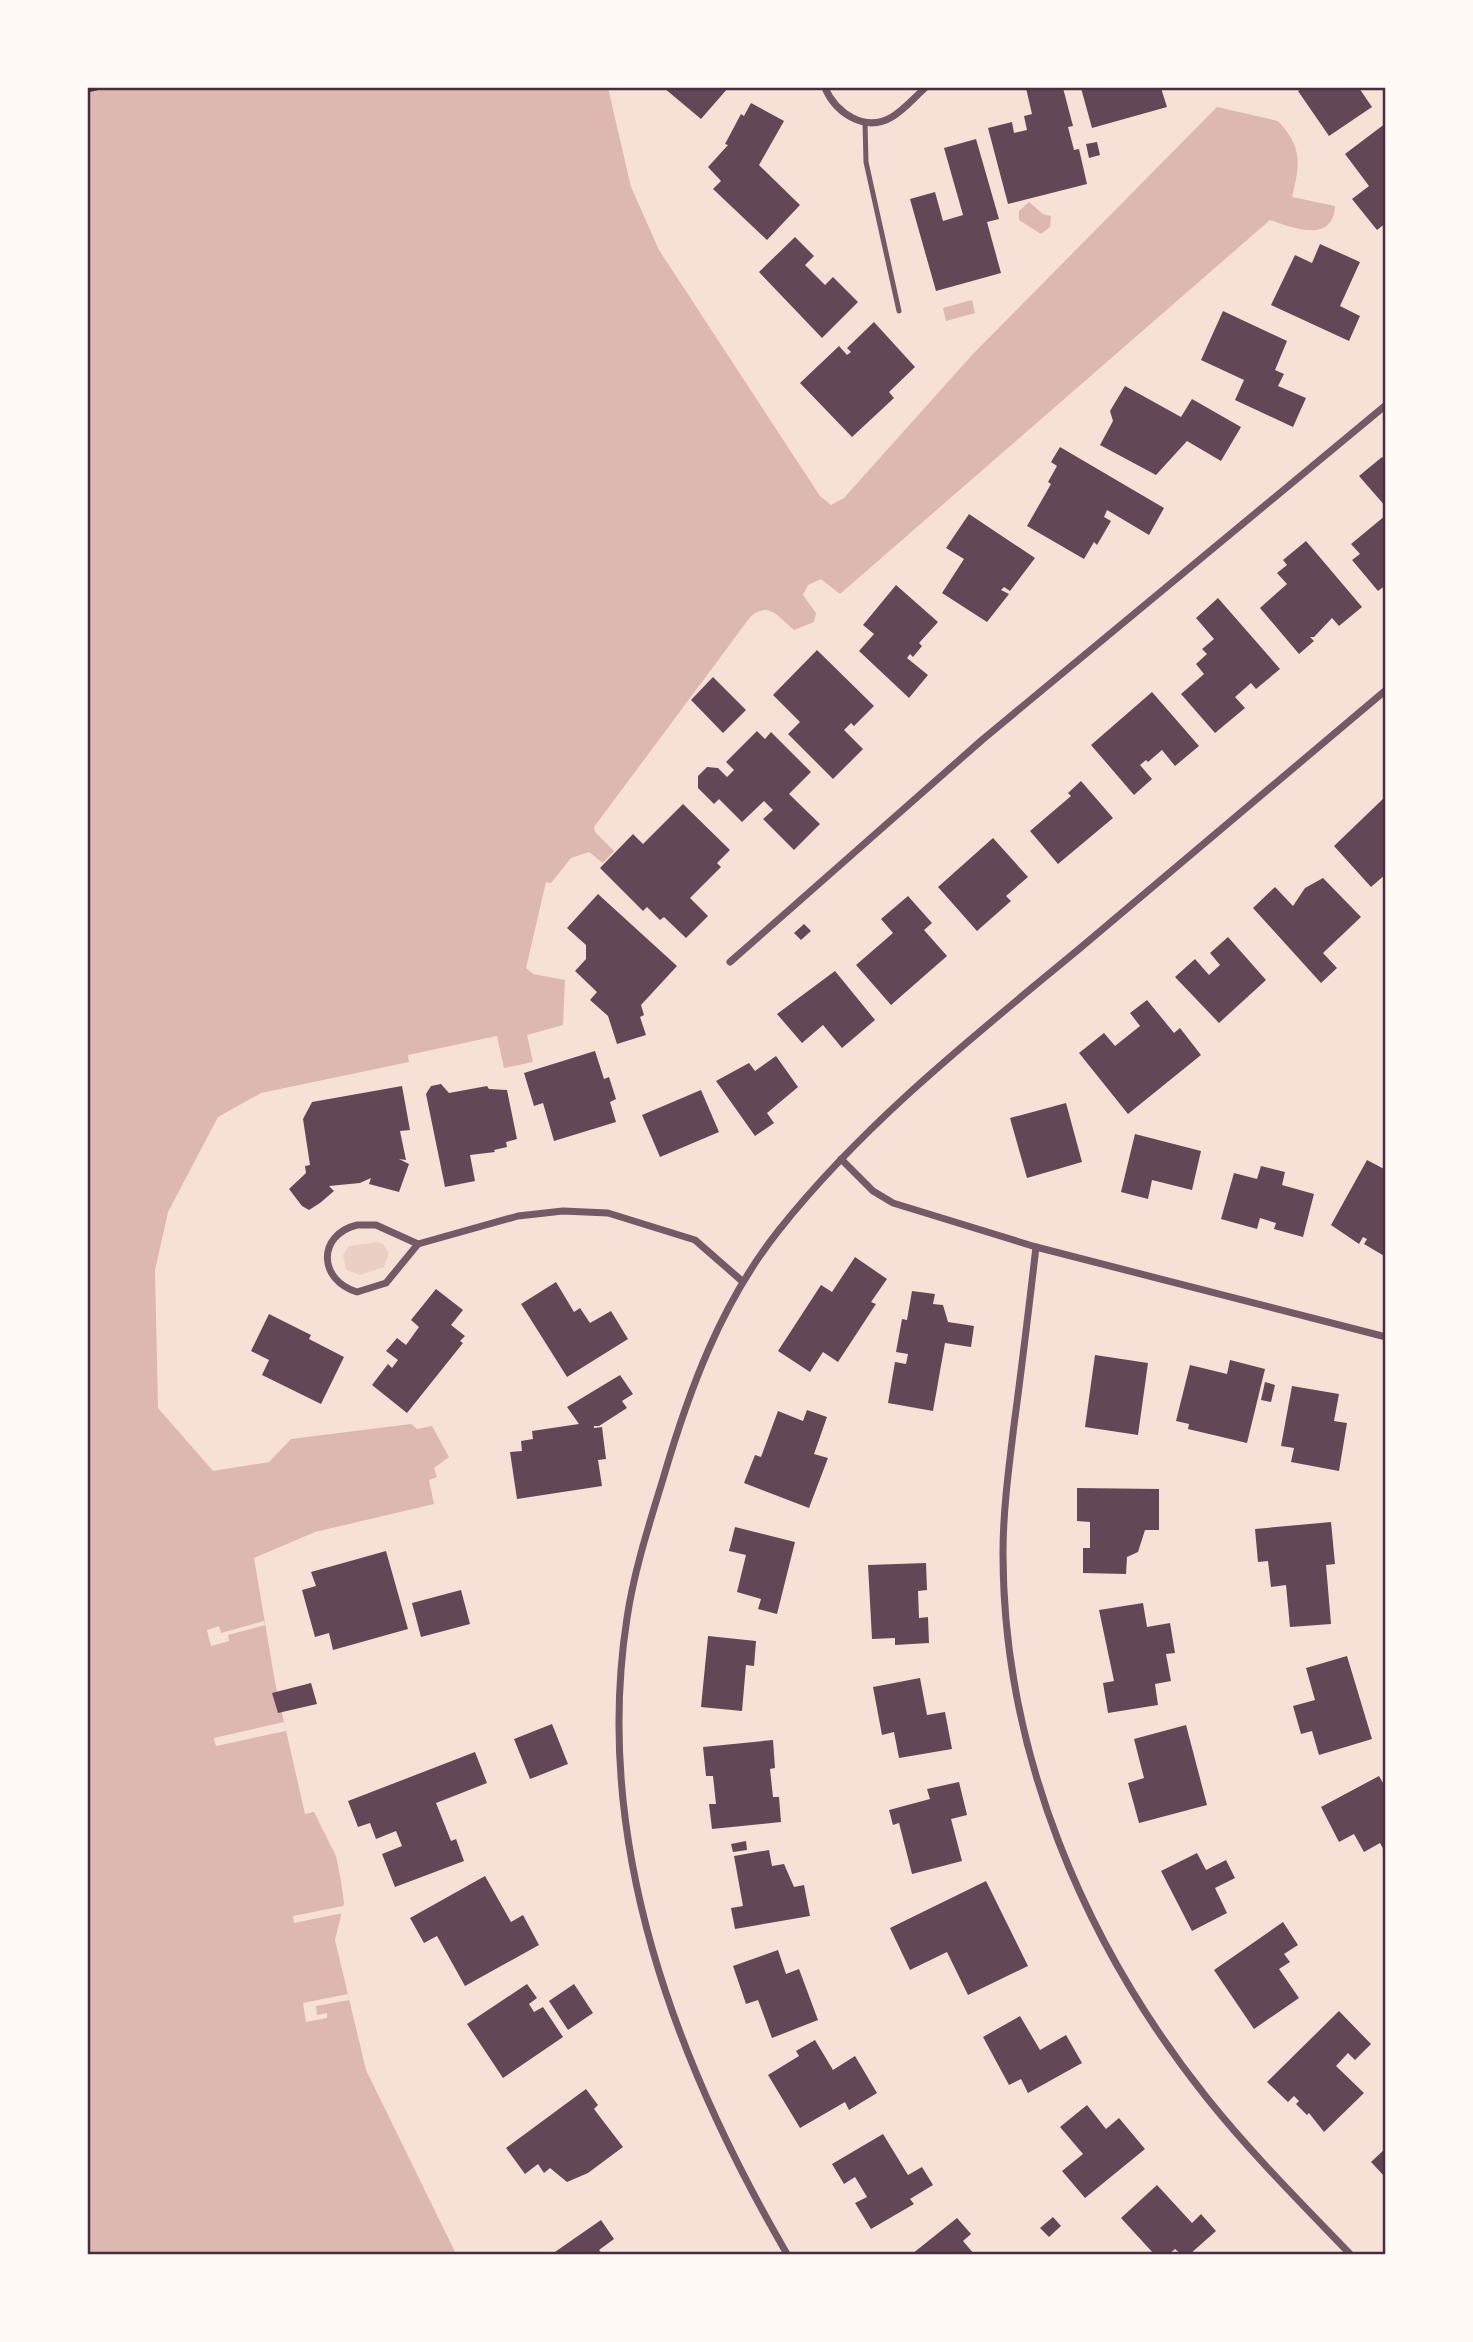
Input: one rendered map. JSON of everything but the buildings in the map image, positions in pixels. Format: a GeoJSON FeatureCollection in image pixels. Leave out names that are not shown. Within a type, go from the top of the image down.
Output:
{"type":"FeatureCollection","features":[{"type":"Feature","properties":{"kind":"street"},"geometry":{"type":"LineString","coordinates":[[825,88],[846,115],[865,123],[877,123],[894,116],[925,88]]}},
{"type":"Feature","properties":{"kind":"street"},"geometry":{"type":"LineString","coordinates":[[730,962],[982,740],[1385,405]]}},
{"type":"Feature","properties":{"kind":"street"},"geometry":{"type":"LineString","coordinates":[[787,2255],[701,2090],[660,1980],[642,1911],[627,1829],[617,1729],[625,1630],[635,1573],[682,1415],[723,1315],[742,1281],[794,1211],[841,1159],[1005,1010],[1385,690]]}},
{"type":"Feature","properties":{"kind":"street"},"geometry":{"type":"LineString","coordinates":[[841,1159],[873,1191],[893,1203],[1036,1247],[1385,1337]]}},
{"type":"Feature","properties":{"kind":"street"},"geometry":{"type":"LineString","coordinates":[[418,1244],[376,1225],[358,1225],[338,1234],[331,1242],[328,1263],[331,1274],[346,1289],[369,1291],[386,1283],[418,1244],[518,1216],[563,1211],[608,1213],[695,1240],[742,1281]]}},
{"type":"Feature","properties":{"kind":"street"},"geometry":{"type":"LineString","coordinates":[[1036,1247],[1006,1496],[1003,1552],[1004,1603],[1014,1677],[1027,1742],[1044,1801],[1096,1928],[1123,1978],[1164,2039],[1239,2137],[1350,2255]]}},
{"type":"Feature","properties":{"kind":"lane"},"geometry":{"type":"LineString","coordinates":[[865,123],[866,162],[899,311]]}},
{"type":"Feature","properties":{"kind":"path"},"geometry":{"type":"LineString","coordinates":[[88,90],[97,88]]}},
{"type":"Feature","properties":{"kind":"shaded area"},"geometry":{"type":"Polygon","coordinates":[[[88,88],[608,88],[631,187],[659,250],[820,496],[831,505],[844,498],[972,355],[1217,107],[1278,121],[1296,148],[1298,166],[1292,197],[1335,206],[1333,218],[1320,229],[1300,229],[1270,220],[840,594],[821,579],[808,585],[803,595],[816,613],[814,622],[794,630],[769,611],[764,610],[751,616],[594,827],[595,832],[614,851],[603,863],[589,852],[571,858],[551,883],[546,882],[526,968],[533,974],[565,980],[563,1025],[527,1035],[533,1062],[504,1068],[497,1036],[408,1055],[409,1062],[261,1093],[218,1117],[168,1212],[155,1270],[158,1408],[213,1471],[269,1462],[291,1439],[411,1424],[417,1429],[432,1426],[449,1457],[434,1468],[437,1477],[429,1480],[434,1504],[315,1532],[254,1558],[275,1682],[305,1814],[314,1812],[336,1856],[344,1903],[335,1940],[366,2070],[456,2254],[88,2254],[88,88]]]}},
{"type":"Feature","properties":{"kind":"shaded area"},"geometry":{"type":"Polygon","coordinates":[[[1029,202],[1043,214],[1051,216],[1050,227],[1041,234],[1019,220],[1019,211],[1029,202]]]}},
{"type":"Feature","properties":{"kind":"shaded area"},"geometry":{"type":"Polygon","coordinates":[[[972,300],[975,313],[946,321],[943,308],[972,300]]]}},
{"type":"Feature","properties":{"kind":"shaded area"},"geometry":{"type":"Polygon","coordinates":[[[377,1242],[383,1244],[389,1253],[384,1267],[360,1275],[346,1270],[343,1255],[349,1246],[377,1242]]]}},
{"type":"Feature","properties":{"kind":"pier"},"geometry":{"type":"Polygon","coordinates":[[[264,1621],[265,1625],[228,1635],[229,1641],[211,1646],[207,1630],[219,1626],[221,1633],[264,1621]]]}},
{"type":"Feature","properties":{"kind":"pier"},"geometry":{"type":"Polygon","coordinates":[[[284,1722],[286,1731],[216,1746],[214,1738],[284,1722]]]}},
{"type":"Feature","properties":{"kind":"pier"},"geometry":{"type":"Polygon","coordinates":[[[343,1906],[343,1913],[294,1923],[293,1916],[343,1906]]]}},
{"type":"Feature","properties":{"kind":"pier"},"geometry":{"type":"Polygon","coordinates":[[[348,1994],[349,2000],[316,2006],[317,2015],[327,2013],[327,2018],[306,2022],[303,2003],[348,1994]]]}}]}
